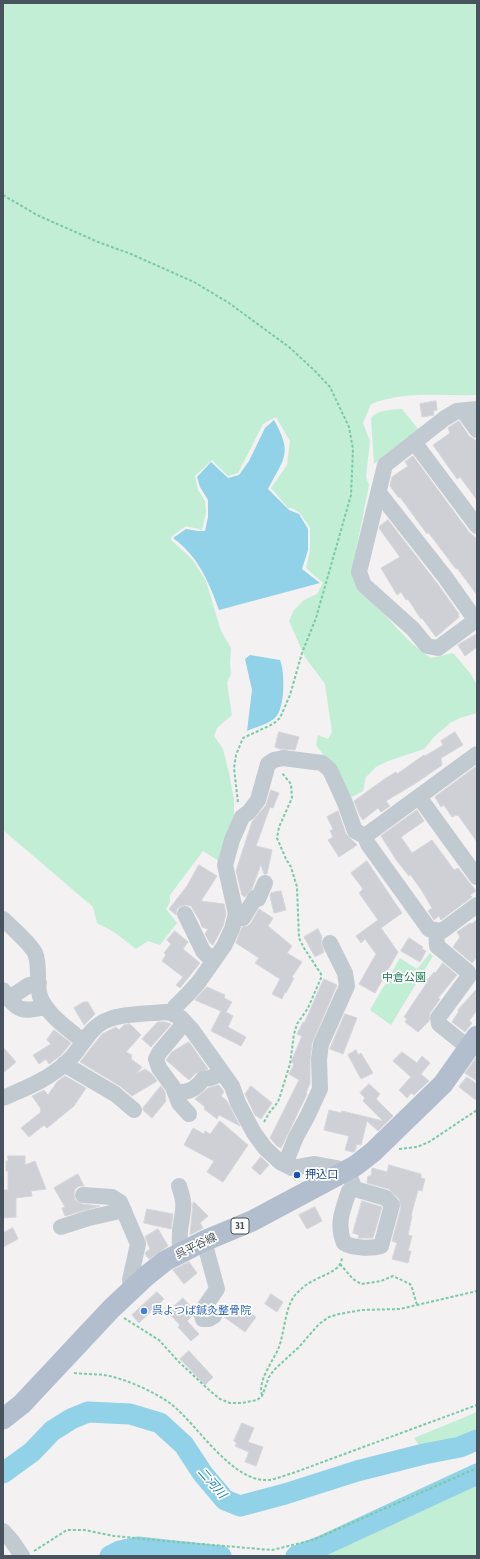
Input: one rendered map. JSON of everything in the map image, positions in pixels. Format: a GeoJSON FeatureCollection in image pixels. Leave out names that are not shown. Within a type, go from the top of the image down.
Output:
{"type":"FeatureCollection","features":[{"type":"Feature","properties":{"kind":"main road","name":"呉平谷線"},"geometry":{"type":"LineString","coordinates":[[3,1419],[22,1404],[111,1309],[165,1262],[204,1241],[252,1221],[347,1170],[373,1152],[443,1084],[473,1042]]}},
{"type":"Feature","properties":{"kind":"street"},"geometry":{"type":"LineString","coordinates":[[378,493],[445,577],[476,621],[438,648],[427,646],[413,629],[364,585],[359,572],[378,493],[386,465],[445,418],[457,411],[470,410],[477,430]]}},
{"type":"Feature","properties":{"kind":"street"},"geometry":{"type":"LineString","coordinates":[[414,442],[477,526]]}},
{"type":"Feature","properties":{"kind":"street"},"geometry":{"type":"LineString","coordinates":[[365,836],[476,756]]}},
{"type":"Feature","properties":{"kind":"street"},"geometry":{"type":"LineString","coordinates":[[171,1013],[198,983],[224,946],[236,914],[226,865],[232,840],[242,817],[249,812],[258,800],[268,764],[272,761],[283,758],[322,763],[330,770],[355,830],[365,836],[368,844],[429,929],[442,931],[477,904]]}},
{"type":"Feature","properties":{"kind":"street"},"geometry":{"type":"LineString","coordinates":[[419,796],[477,877]]}},
{"type":"Feature","properties":{"kind":"street"},"geometry":{"type":"LineString","coordinates":[[235,917],[243,918],[255,898],[258,899],[265,883]]}},
{"type":"Feature","properties":{"kind":"street"},"geometry":{"type":"LineString","coordinates":[[185,914],[203,951],[213,961]]}},
{"type":"Feature","properties":{"kind":"street"},"geometry":{"type":"LineString","coordinates":[[3,919],[29,945],[35,954],[40,998],[54,1016],[83,1041]]}},
{"type":"Feature","properties":{"kind":"street"},"geometry":{"type":"LineString","coordinates":[[436,930],[437,946],[468,972],[469,976],[438,1018],[439,1024],[473,1042]]}},
{"type":"Feature","properties":{"kind":"street"},"geometry":{"type":"LineString","coordinates":[[285,1164],[296,1137],[307,1118],[320,1089],[319,1059],[321,1044],[347,986],[345,973],[330,943]]}},
{"type":"Feature","properties":{"kind":"street"},"geometry":{"type":"LineString","coordinates":[[39,983],[29,985],[6,994],[16,1008],[22,1010],[46,1007]]}},
{"type":"Feature","properties":{"kind":"street"},"geometry":{"type":"LineString","coordinates":[[3,1098],[40,1082],[64,1064],[78,1050],[92,1029],[109,1019],[165,1012],[171,1013],[181,1018],[192,1030],[232,1086],[238,1103],[258,1139],[265,1148],[280,1162],[292,1168],[315,1164],[347,1170],[355,1189]]}},
{"type":"Feature","properties":{"kind":"street"},"geometry":{"type":"LineString","coordinates":[[185,1022],[159,1053],[156,1059],[159,1068],[175,1092],[179,1103],[189,1114]]}},
{"type":"Feature","properties":{"kind":"street"},"geometry":{"type":"LineString","coordinates":[[64,1064],[115,1094],[134,1110]]}},
{"type":"Feature","properties":{"kind":"street"},"geometry":{"type":"LineString","coordinates":[[175,1092],[195,1089],[203,1079],[222,1073]]}},
{"type":"Feature","properties":{"kind":"street"},"geometry":{"type":"LineString","coordinates":[[179,1186],[184,1201],[184,1215],[180,1225],[180,1253]]}},
{"type":"Feature","properties":{"kind":"street"},"geometry":{"type":"LineString","coordinates":[[355,1189],[386,1198],[392,1205],[381,1246],[376,1248],[350,1246],[344,1242],[340,1230],[340,1218],[349,1191],[355,1189]]}},
{"type":"Feature","properties":{"kind":"street"},"geometry":{"type":"LineString","coordinates":[[83,1195],[112,1197],[120,1202],[138,1244],[130,1280],[132,1290]]}},
{"type":"Feature","properties":{"kind":"street"},"geometry":{"type":"LineString","coordinates":[[61,1228],[89,1218],[124,1210]]}},
{"type":"Feature","properties":{"kind":"street"},"geometry":{"type":"LineString","coordinates":[[204,1241],[217,1289],[201,1312],[203,1319],[209,1319],[214,1316]]}},
{"type":"Feature","properties":{"kind":"street"},"geometry":{"type":"LineString","coordinates":[[3,1531],[27,1554]]}},
{"type":"Feature","properties":{"kind":"path"},"geometry":{"type":"LineString","coordinates":[[3,195],[37,216],[98,242],[131,254],[194,282],[230,303],[289,347],[314,370],[330,387],[349,427],[353,448],[351,495],[316,618],[302,653],[290,695],[280,718],[273,724],[244,738],[236,755],[234,768],[238,805],[242,817]]}},
{"type":"Feature","properties":{"kind":"path"},"geometry":{"type":"LineString","coordinates":[[258,1139],[268,1113],[278,1102],[290,1064],[294,1034],[297,1024],[308,1008],[321,978],[321,974],[299,938],[297,887],[291,867],[286,859],[278,838],[279,827],[292,798],[291,784],[272,761]]}},
{"type":"Feature","properties":{"kind":"path"},"geometry":{"type":"LineString","coordinates":[[373,1152],[417,1147],[429,1142],[477,1110]]}},
{"type":"Feature","properties":{"kind":"path"},"geometry":{"type":"LineString","coordinates":[[262,1396],[260,1391],[261,1383],[279,1346],[288,1312],[296,1293],[310,1282],[337,1268],[340,1264],[344,1242]]}},
{"type":"Feature","properties":{"kind":"path"},"geometry":{"type":"LineString","coordinates":[[340,1264],[353,1279],[361,1284],[380,1281],[393,1276],[410,1284],[417,1306]]}},
{"type":"Feature","properties":{"kind":"path"},"geometry":{"type":"LineString","coordinates":[[111,1309],[159,1340],[196,1379],[220,1398],[230,1403],[242,1403],[257,1400],[262,1396],[269,1377],[274,1370],[299,1347],[319,1324],[329,1317],[362,1310],[400,1309],[477,1291]]}},
{"type":"Feature","properties":{"kind":"path"},"geometry":{"type":"LineString","coordinates":[[53,1370],[110,1376],[150,1392],[170,1403],[180,1412],[225,1460],[245,1475],[256,1479],[270,1480],[292,1473],[477,1404]]}},
{"type":"Feature","properties":{"kind":"path"},"geometry":{"type":"LineString","coordinates":[[27,1554],[67,1530],[78,1530],[165,1541],[272,1550],[313,1540],[477,1468]]}},
{"type":"Feature","properties":{"kind":"green space"},"geometry":{"type":"Polygon","coordinates":[[[3,3],[477,3],[477,395],[423,395],[397,397],[371,404],[363,423],[370,441],[366,477],[369,485],[352,571],[388,618],[419,649],[431,658],[453,653],[470,673],[477,685],[477,713],[460,718],[450,723],[435,736],[424,749],[388,761],[376,767],[366,777],[363,791],[348,799],[328,761],[316,745],[318,735],[328,739],[332,732],[325,684],[305,657],[289,621],[294,610],[304,600],[317,594],[323,583],[306,568],[310,551],[310,528],[300,513],[292,508],[288,508],[271,488],[287,465],[290,441],[276,417],[263,424],[238,473],[228,476],[212,460],[195,476],[198,490],[205,501],[206,512],[202,530],[186,526],[171,537],[171,540],[192,559],[206,581],[221,631],[231,648],[231,674],[227,683],[232,715],[217,728],[214,736],[223,749],[229,773],[234,800],[234,820],[222,863],[203,851],[170,895],[170,902],[166,909],[177,923],[160,945],[148,941],[136,949],[114,932],[97,923],[93,907],[3,830],[3,3]]]}},
{"type":"Feature","properties":{"kind":"green space"},"geometry":{"type":"Polygon","coordinates":[[[402,409],[419,430],[374,464],[371,418],[381,411],[402,409]]]}},
{"type":"Feature","properties":{"kind":"green space","name":"中倉公園"},"geometry":{"type":"Polygon","coordinates":[[[430,953],[433,956],[391,1025],[370,1010],[400,958],[417,969],[430,953]]]}},
{"type":"Feature","properties":{"kind":"green space"},"geometry":{"type":"Polygon","coordinates":[[[477,1412],[477,1430],[471,1433],[421,1448],[414,1438],[477,1412]]]}},
{"type":"Feature","properties":{"kind":"green space"},"geometry":{"type":"Polygon","coordinates":[[[477,1479],[477,1556],[305,1556],[477,1479]]]}},
{"type":"Feature","properties":{"kind":"water"},"geometry":{"type":"Polygon","coordinates":[[[274,420],[280,431],[285,449],[282,463],[268,489],[289,510],[299,514],[308,529],[308,550],[302,569],[320,583],[219,610],[202,570],[182,545],[173,538],[186,529],[205,531],[208,517],[208,500],[200,487],[197,477],[211,462],[228,478],[239,475],[249,461],[265,428],[274,420]]]}},
{"type":"Feature","properties":{"kind":"water"},"geometry":{"type":"Polygon","coordinates":[[[250,655],[280,660],[283,673],[283,698],[276,717],[247,731],[252,690],[245,659],[250,655]]]}},
{"type":"Feature","properties":{"kind":"building"},"geometry":{"type":"Polygon","coordinates":[[[436,401],[437,410],[433,411],[434,415],[422,417],[420,404],[436,401]]]}},
{"type":"Feature","properties":{"kind":"building"},"geometry":{"type":"Polygon","coordinates":[[[459,421],[469,436],[477,441],[477,500],[460,477],[457,479],[433,445],[450,433],[448,428],[459,421]]]}},
{"type":"Feature","properties":{"kind":"building"},"geometry":{"type":"Polygon","coordinates":[[[413,456],[469,532],[477,539],[477,595],[457,568],[456,569],[428,532],[427,534],[400,497],[399,498],[390,486],[392,477],[408,466],[405,462],[413,456]]]}},
{"type":"Feature","properties":{"kind":"building"},"geometry":{"type":"Polygon","coordinates":[[[388,520],[459,614],[459,617],[436,637],[422,618],[421,619],[408,599],[406,600],[401,592],[397,595],[381,568],[400,557],[379,528],[388,520]]]}},
{"type":"Feature","properties":{"kind":"building"},"geometry":{"type":"Polygon","coordinates":[[[477,634],[477,647],[465,656],[458,645],[477,634]]]}},
{"type":"Feature","properties":{"kind":"building"},"geometry":{"type":"Polygon","coordinates":[[[279,732],[299,737],[295,750],[280,749],[275,747],[279,732]]]}},
{"type":"Feature","properties":{"kind":"building"},"geometry":{"type":"Polygon","coordinates":[[[455,732],[463,745],[441,758],[442,765],[386,801],[390,806],[381,812],[378,808],[363,820],[354,801],[386,778],[396,772],[397,774],[424,755],[425,756],[443,745],[441,741],[455,732]]]}},
{"type":"Feature","properties":{"kind":"building"},"geometry":{"type":"Polygon","coordinates":[[[477,766],[477,842],[458,815],[452,817],[444,805],[441,807],[435,797],[477,766]]]}},
{"type":"Feature","properties":{"kind":"building"},"geometry":{"type":"Polygon","coordinates":[[[271,790],[279,793],[273,808],[270,807],[256,846],[272,850],[267,874],[264,874],[261,864],[252,889],[245,897],[242,895],[236,871],[252,822],[266,805],[271,790]]]}},
{"type":"Feature","properties":{"kind":"building"},"geometry":{"type":"Polygon","coordinates":[[[417,810],[424,821],[401,837],[412,853],[432,840],[454,870],[458,868],[476,891],[470,895],[472,897],[441,920],[439,916],[434,920],[428,911],[432,908],[422,891],[410,874],[409,876],[397,861],[381,836],[417,810]]]}},
{"type":"Feature","properties":{"kind":"building"},"geometry":{"type":"Polygon","coordinates":[[[338,811],[346,834],[357,845],[339,857],[328,840],[333,837],[330,831],[333,829],[327,817],[338,811]]]}},
{"type":"Feature","properties":{"kind":"building"},"geometry":{"type":"Polygon","coordinates":[[[367,861],[402,913],[381,928],[398,952],[375,993],[359,984],[376,954],[365,939],[361,943],[356,936],[378,920],[359,893],[363,889],[351,873],[367,861]]]}},
{"type":"Feature","properties":{"kind":"building"},"geometry":{"type":"Polygon","coordinates":[[[199,865],[217,876],[201,901],[224,904],[226,914],[223,926],[213,945],[210,943],[205,934],[208,929],[202,927],[191,906],[181,906],[177,909],[176,915],[169,909],[187,886],[199,865]]]}},
{"type":"Feature","properties":{"kind":"building"},"geometry":{"type":"Polygon","coordinates":[[[281,891],[286,910],[274,913],[270,896],[271,893],[281,891]]]}},
{"type":"Feature","properties":{"kind":"building"},"geometry":{"type":"Polygon","coordinates":[[[259,909],[273,918],[268,926],[292,946],[287,953],[302,962],[292,977],[294,978],[282,999],[272,994],[280,979],[255,963],[259,958],[236,943],[242,927],[248,926],[251,923],[259,909]]]}},
{"type":"Feature","properties":{"kind":"building"},"geometry":{"type":"Polygon","coordinates":[[[477,920],[477,957],[472,963],[453,947],[460,937],[457,932],[477,920]]]}},
{"type":"Feature","properties":{"kind":"building"},"geometry":{"type":"Polygon","coordinates":[[[318,929],[322,937],[321,943],[324,952],[315,957],[304,937],[318,929]]]}},
{"type":"Feature","properties":{"kind":"building"},"geometry":{"type":"Polygon","coordinates":[[[175,931],[188,942],[183,949],[200,963],[180,988],[176,985],[183,977],[162,961],[166,955],[164,953],[171,944],[167,940],[175,931]]]}},
{"type":"Feature","properties":{"kind":"building"},"geometry":{"type":"Polygon","coordinates":[[[409,938],[423,947],[422,949],[426,951],[420,962],[401,951],[409,938]]]}},
{"type":"Feature","properties":{"kind":"building"},"geometry":{"type":"Polygon","coordinates":[[[443,963],[457,975],[438,998],[440,999],[430,1013],[429,1021],[418,1032],[405,1022],[407,1019],[404,1017],[426,984],[425,983],[443,963]]]}},
{"type":"Feature","properties":{"kind":"building"},"geometry":{"type":"Polygon","coordinates":[[[324,979],[337,985],[312,1043],[310,1083],[306,1093],[307,1094],[281,1148],[277,1146],[270,1138],[299,1080],[289,1074],[294,1064],[291,1062],[302,1036],[297,1034],[303,1022],[304,1023],[324,979]]]}},
{"type":"Feature","properties":{"kind":"building"},"geometry":{"type":"Polygon","coordinates":[[[207,987],[225,995],[224,998],[232,1002],[226,1012],[233,1016],[228,1027],[246,1037],[241,1046],[211,1031],[221,1011],[195,1000],[207,987]]]}},
{"type":"Feature","properties":{"kind":"building"},"geometry":{"type":"Polygon","coordinates":[[[477,989],[477,1010],[469,1021],[472,1023],[465,1032],[452,1022],[459,1011],[458,1010],[477,989]]]}},
{"type":"Feature","properties":{"kind":"building"},"geometry":{"type":"Polygon","coordinates":[[[84,1002],[88,1002],[95,1014],[84,1025],[74,1008],[84,1002]]]}},
{"type":"Feature","properties":{"kind":"building"},"geometry":{"type":"Polygon","coordinates":[[[345,1014],[357,1018],[343,1054],[330,1049],[345,1014]]]}},
{"type":"Feature","properties":{"kind":"building"},"geometry":{"type":"Polygon","coordinates":[[[158,1022],[171,1024],[151,1047],[142,1039],[158,1022]]]}},
{"type":"Feature","properties":{"kind":"building"},"geometry":{"type":"Polygon","coordinates":[[[130,1024],[141,1035],[126,1052],[132,1055],[131,1059],[142,1067],[136,1074],[145,1069],[152,1074],[157,1081],[132,1096],[120,1086],[80,1062],[102,1034],[116,1027],[119,1030],[124,1025],[130,1024]]]}},
{"type":"Feature","properties":{"kind":"building"},"geometry":{"type":"Polygon","coordinates":[[[54,1030],[71,1043],[61,1055],[49,1064],[46,1059],[39,1064],[33,1055],[51,1044],[47,1040],[54,1030]]]}},
{"type":"Feature","properties":{"kind":"building"},"geometry":{"type":"Polygon","coordinates":[[[189,1042],[208,1069],[196,1073],[189,1080],[166,1060],[172,1052],[189,1042]]]}},
{"type":"Feature","properties":{"kind":"building"},"geometry":{"type":"Polygon","coordinates":[[[3,1047],[16,1062],[3,1073],[3,1047]]]}},
{"type":"Feature","properties":{"kind":"building"},"geometry":{"type":"Polygon","coordinates":[[[356,1050],[358,1055],[361,1053],[373,1073],[361,1079],[348,1055],[356,1050]]]}},
{"type":"Feature","properties":{"kind":"building"},"geometry":{"type":"Polygon","coordinates":[[[402,1052],[417,1063],[422,1056],[430,1063],[421,1074],[429,1081],[414,1095],[411,1093],[407,1098],[399,1090],[411,1077],[393,1061],[402,1052]]]}},
{"type":"Feature","properties":{"kind":"building"},"geometry":{"type":"Polygon","coordinates":[[[477,1057],[477,1081],[465,1073],[477,1057]]]}},
{"type":"Feature","properties":{"kind":"building"},"geometry":{"type":"Polygon","coordinates":[[[65,1076],[86,1088],[74,1106],[47,1128],[44,1125],[29,1137],[21,1128],[41,1112],[41,1109],[32,1096],[44,1090],[48,1095],[57,1082],[65,1076]]]}},
{"type":"Feature","properties":{"kind":"building"},"geometry":{"type":"Polygon","coordinates":[[[467,1077],[477,1084],[477,1101],[459,1087],[467,1077]]]}},
{"type":"Feature","properties":{"kind":"building"},"geometry":{"type":"Polygon","coordinates":[[[369,1084],[380,1094],[376,1099],[393,1116],[378,1131],[367,1121],[361,1145],[357,1144],[355,1151],[353,1152],[345,1150],[349,1136],[324,1130],[329,1110],[341,1113],[342,1111],[383,1121],[363,1101],[365,1098],[360,1093],[369,1084]]]}},
{"type":"Feature","properties":{"kind":"building"},"geometry":{"type":"Polygon","coordinates":[[[219,1085],[224,1092],[221,1096],[227,1101],[240,1126],[219,1115],[217,1119],[204,1109],[205,1107],[195,1099],[208,1088],[219,1085]]]}},
{"type":"Feature","properties":{"kind":"building"},"geometry":{"type":"Polygon","coordinates":[[[161,1086],[165,1092],[166,1101],[152,1118],[143,1110],[143,1108],[161,1086]]]}},
{"type":"Feature","properties":{"kind":"building"},"geometry":{"type":"Polygon","coordinates":[[[251,1086],[272,1103],[261,1119],[255,1115],[245,1094],[251,1086]]]}},
{"type":"Feature","properties":{"kind":"building"},"geometry":{"type":"Polygon","coordinates":[[[220,1121],[248,1145],[223,1182],[207,1172],[214,1161],[184,1145],[193,1128],[204,1134],[205,1131],[210,1134],[220,1121]]]}},
{"type":"Feature","properties":{"kind":"building"},"geometry":{"type":"Polygon","coordinates":[[[8,1156],[25,1156],[25,1165],[35,1161],[46,1189],[31,1191],[32,1196],[16,1198],[16,1217],[3,1218],[3,1190],[8,1190],[8,1171],[6,1171],[6,1161],[8,1161],[8,1156]]]}},
{"type":"Feature","properties":{"kind":"building"},"geometry":{"type":"Polygon","coordinates":[[[261,1157],[269,1165],[260,1175],[252,1168],[261,1157]]]}},
{"type":"Feature","properties":{"kind":"building"},"geometry":{"type":"Polygon","coordinates":[[[389,1165],[421,1174],[421,1178],[425,1179],[422,1191],[418,1190],[411,1216],[408,1235],[412,1236],[408,1251],[411,1251],[408,1263],[392,1259],[397,1243],[392,1241],[401,1207],[399,1199],[389,1189],[367,1183],[368,1176],[371,1176],[372,1168],[387,1172],[389,1165]]]}},
{"type":"Feature","properties":{"kind":"building"},"geometry":{"type":"Polygon","coordinates":[[[78,1174],[84,1186],[79,1186],[75,1189],[75,1200],[82,1204],[100,1206],[65,1216],[62,1208],[65,1207],[54,1188],[78,1174]]]}},
{"type":"Feature","properties":{"kind":"building"},"geometry":{"type":"Polygon","coordinates":[[[362,1201],[382,1207],[373,1238],[358,1238],[359,1235],[353,1233],[362,1201]]]}},
{"type":"Feature","properties":{"kind":"building"},"geometry":{"type":"Polygon","coordinates":[[[194,1202],[208,1216],[200,1223],[203,1228],[190,1235],[193,1203],[194,1202]]]}},
{"type":"Feature","properties":{"kind":"building"},"geometry":{"type":"Polygon","coordinates":[[[315,1207],[322,1221],[307,1229],[299,1215],[315,1207]]]}},
{"type":"Feature","properties":{"kind":"building"},"geometry":{"type":"Polygon","coordinates":[[[147,1209],[173,1214],[171,1229],[144,1223],[147,1209]]]}},
{"type":"Feature","properties":{"kind":"building"},"geometry":{"type":"Polygon","coordinates":[[[13,1228],[18,1239],[3,1247],[3,1233],[13,1228]]]}},
{"type":"Feature","properties":{"kind":"building"},"geometry":{"type":"Polygon","coordinates":[[[158,1229],[168,1246],[149,1259],[145,1254],[150,1249],[145,1237],[158,1229]]]}},
{"type":"Feature","properties":{"kind":"building"},"geometry":{"type":"Polygon","coordinates":[[[189,1262],[197,1273],[184,1284],[173,1270],[189,1262]]]}},
{"type":"Feature","properties":{"kind":"building"},"geometry":{"type":"Polygon","coordinates":[[[157,1292],[164,1299],[139,1323],[132,1315],[157,1292]]]}},
{"type":"Feature","properties":{"kind":"building"},"geometry":{"type":"Polygon","coordinates":[[[271,1294],[283,1302],[277,1312],[265,1304],[271,1294]]]}},
{"type":"Feature","properties":{"kind":"building"},"geometry":{"type":"Polygon","coordinates":[[[183,1298],[192,1308],[192,1316],[187,1321],[199,1334],[191,1341],[178,1327],[180,1325],[168,1312],[183,1298]]]}},
{"type":"Feature","properties":{"kind":"building"},"geometry":{"type":"Polygon","coordinates":[[[236,1303],[256,1317],[245,1332],[223,1316],[230,1304],[233,1306],[236,1303]]]}},
{"type":"Feature","properties":{"kind":"building"},"geometry":{"type":"Polygon","coordinates":[[[189,1351],[213,1377],[205,1385],[180,1359],[189,1351]]]}},
{"type":"Feature","properties":{"kind":"building"},"geometry":{"type":"Polygon","coordinates":[[[242,1423],[254,1428],[248,1442],[263,1447],[256,1466],[245,1462],[249,1452],[235,1446],[237,1443],[234,1441],[242,1423]]]}},
{"type":"Feature","properties":{"kind":"waterway","name":"二河川"},"geometry":{"type":"LineString","coordinates":[[3,1473],[32,1452],[52,1431],[71,1419],[88,1412],[130,1414],[160,1423],[184,1445],[203,1474],[225,1500],[240,1506],[285,1494],[357,1471],[424,1454],[460,1447],[477,1440]]}},
{"type":"Feature","properties":{"kind":"waterway"},"geometry":{"type":"LineString","coordinates":[[296,1556],[324,1545],[477,1474]]}},
{"type":"Feature","properties":{"kind":"waterway"},"geometry":{"type":"LineString","coordinates":[[110,1556],[120,1551],[138,1547],[221,1556]]}},
{"type":"Feature","properties":{"kind":"place","name":"押込口"},"geometry":{"type":"Point","coordinates":[297,1175]}},
{"type":"Feature","properties":{"kind":"place","name":"呉よつば鍼灸整骨院"},"geometry":{"type":"Point","coordinates":[144,1311]}}]}
